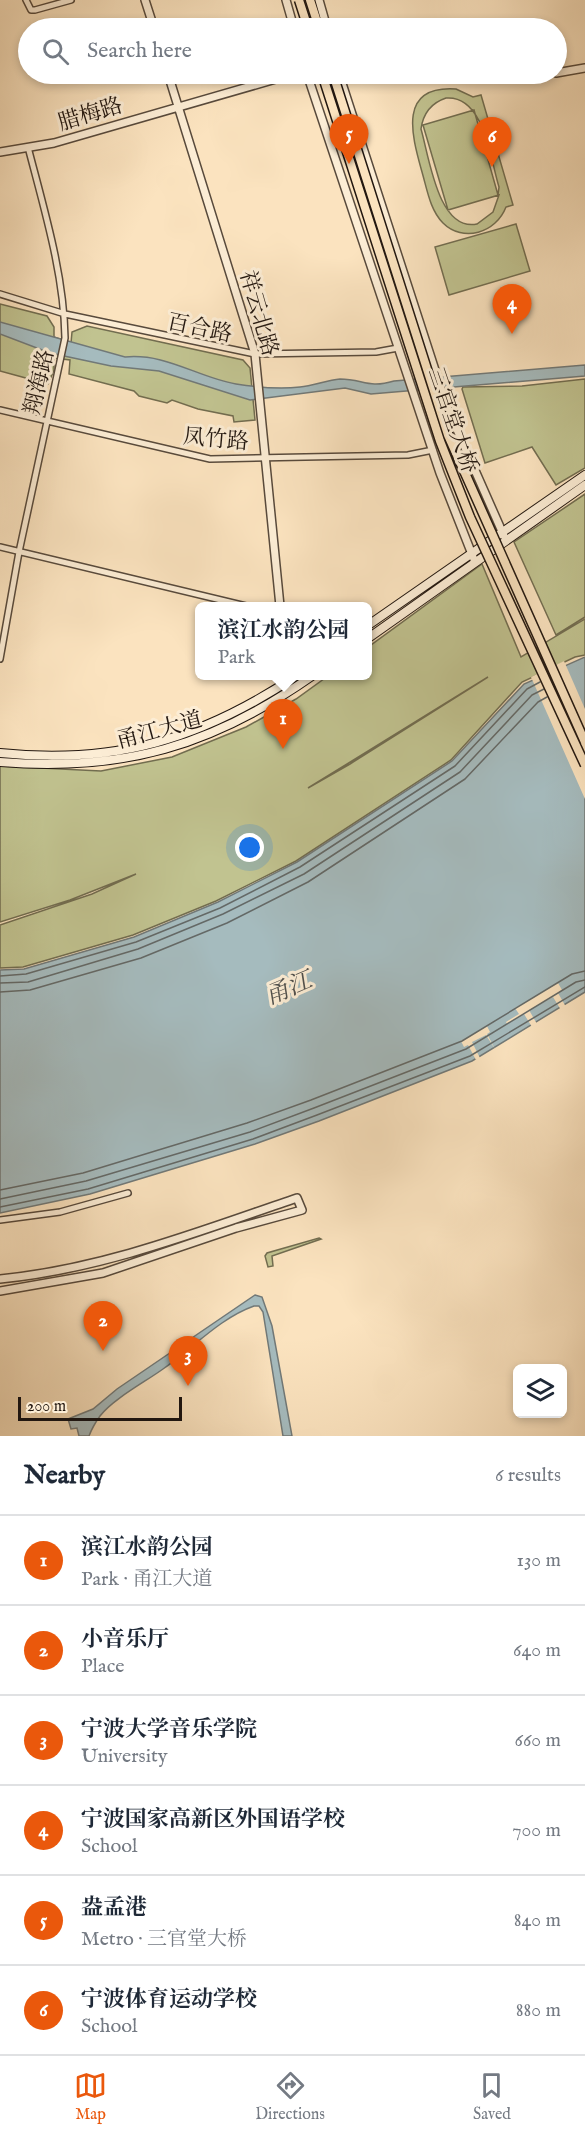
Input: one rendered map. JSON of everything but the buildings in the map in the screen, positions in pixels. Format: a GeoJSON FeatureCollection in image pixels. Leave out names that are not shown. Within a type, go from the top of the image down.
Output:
{"type":"FeatureCollection","features":[{"type":"Feature","properties":{"kind":"main road"},"geometry":{"type":"LineString","coordinates":[[299,0],[305,18]]}},
{"type":"Feature","properties":{"kind":"main road"},"geometry":{"type":"LineString","coordinates":[[310,0],[316,18]]}},
{"type":"Feature","properties":{"kind":"main road","name":"三官堂大桥"},"geometry":{"type":"LineString","coordinates":[[325,84],[440,441],[470,517],[585,765]]}},
{"type":"Feature","properties":{"kind":"main road","name":"三官堂大桥"},"geometry":{"type":"LineString","coordinates":[[336,84],[448,435],[585,742]]}},
{"type":"Feature","properties":{"kind":"main road"},"geometry":{"type":"LineString","coordinates":[[372,623],[585,475]]}},
{"type":"Feature","properties":{"kind":"main road"},"geometry":{"type":"LineString","coordinates":[[372,635],[585,484]]}},
{"type":"Feature","properties":{"kind":"main road","name":"甬江大道"},"geometry":{"type":"LineString","coordinates":[[0,753],[37,757],[128,751],[183,735],[266,695],[285,680]]}},
{"type":"Feature","properties":{"kind":"main road","name":"甬江大道"},"geometry":{"type":"LineString","coordinates":[[0,762],[50,765],[145,756],[209,736],[287,693],[305,680]]}},
{"type":"Feature","properties":{"kind":"street"},"geometry":{"type":"LineString","coordinates":[[26,0],[31,10],[35,10],[71,0]]}},
{"type":"Feature","properties":{"kind":"street"},"geometry":{"type":"LineString","coordinates":[[145,0],[151,18]]}},
{"type":"Feature","properties":{"kind":"street"},"geometry":{"type":"LineString","coordinates":[[286,0],[291,18]]}},
{"type":"Feature","properties":{"kind":"street"},"geometry":{"type":"LineString","coordinates":[[319,0],[324,18]]}},
{"type":"Feature","properties":{"kind":"street"},"geometry":{"type":"LineString","coordinates":[[567,71],[585,68]]}},
{"type":"Feature","properties":{"kind":"street","name":"祥云北路"},"geometry":{"type":"LineString","coordinates":[[171,84],[255,354],[280,602]]}},
{"type":"Feature","properties":{"kind":"street","name":"腊梅路"},"geometry":{"type":"LineString","coordinates":[[0,152],[54,143],[256,84]]}},
{"type":"Feature","properties":{"kind":"street"},"geometry":{"type":"LineString","coordinates":[[310,84],[433,450],[475,562]]}},
{"type":"Feature","properties":{"kind":"street"},"geometry":{"type":"LineString","coordinates":[[342,84],[447,408],[507,540]]}},
{"type":"Feature","properties":{"kind":"street","name":"翔海路"},"geometry":{"type":"LineString","coordinates":[[0,659],[19,552],[65,338],[65,314],[46,218],[28,147]]}},
{"type":"Feature","properties":{"kind":"street","name":"百合路"},"geometry":{"type":"LineString","coordinates":[[0,294],[65,314],[255,354],[376,352],[398,348]]}},
{"type":"Feature","properties":{"kind":"street","name":"凤竹路"},"geometry":{"type":"LineString","coordinates":[[0,410],[210,459],[408,455],[433,450]]}},
{"type":"Feature","properties":{"kind":"street"},"geometry":{"type":"LineString","coordinates":[[0,547],[229,602]]}},
{"type":"Feature","properties":{"kind":"street"},"geometry":{"type":"LineString","coordinates":[[286,680],[287,693]]}},
{"type":"Feature","properties":{"kind":"street"},"geometry":{"type":"LineString","coordinates":[[0,1220],[60,1212],[128,1193]]}},
{"type":"Feature","properties":{"kind":"street"},"geometry":{"type":"LineString","coordinates":[[0,1279],[77,1268],[119,1257],[297,1198],[302,1210],[236,1228],[103,1273],[0,1291]]}},
{"type":"Feature","properties":{"kind":"green space"},"geometry":{"type":"Polygon","coordinates":[[[456,89],[473,97],[481,95],[513,205],[506,207],[495,223],[478,232],[460,233],[443,223],[435,212],[427,192],[415,143],[413,116],[417,104],[424,95],[437,90],[456,89]],[[446,98],[429,110],[421,129],[437,190],[448,209],[423,125],[472,111],[459,100],[446,98]],[[475,115],[498,195],[499,187],[488,145],[475,115]],[[499,195],[448,210],[464,223],[477,224],[493,212],[499,195]]]}},
{"type":"Feature","properties":{"kind":"green space"},"geometry":{"type":"Polygon","coordinates":[[[516,224],[530,271],[449,295],[435,247],[516,224]]]}},
{"type":"Feature","properties":{"kind":"green space"},"geometry":{"type":"Polygon","coordinates":[[[0,304],[47,316],[54,327],[54,337],[71,343],[72,332],[87,326],[243,360],[250,368],[255,420],[234,422],[233,416],[198,409],[172,400],[167,403],[139,396],[134,391],[69,374],[70,360],[54,358],[54,370],[48,384],[0,371],[0,304]]]}},
{"type":"Feature","properties":{"kind":"green space"},"geometry":{"type":"Polygon","coordinates":[[[585,379],[585,468],[556,485],[532,447],[485,463],[463,387],[522,386],[585,379]]]}},
{"type":"Feature","properties":{"kind":"green space"},"geometry":{"type":"Polygon","coordinates":[[[585,494],[585,617],[556,635],[514,542],[585,494]]]}},
{"type":"Feature","properties":{"kind":"green space"},"geometry":{"type":"Polygon","coordinates":[[[482,564],[521,657],[585,619],[585,655],[575,657],[522,682],[451,760],[296,861],[216,901],[133,935],[23,967],[0,968],[0,925],[92,894],[136,874],[70,900],[0,922],[0,766],[101,771],[172,757],[246,727],[296,699],[322,680],[372,680],[372,644],[482,564]],[[488,677],[308,788],[350,764],[488,677]]]}},
{"type":"Feature","properties":{"kind":"green space"},"geometry":{"type":"Polygon","coordinates":[[[321,1239],[272,1256],[273,1266],[268,1267],[265,1256],[267,1253],[321,1239]]]}},
{"type":"Feature","properties":{"kind":"water"},"geometry":{"type":"Polygon","coordinates":[[[0,322],[125,357],[168,362],[222,381],[259,387],[300,387],[340,379],[378,384],[585,365],[585,376],[371,394],[345,388],[250,400],[159,371],[111,366],[50,353],[0,334],[0,322]]]}},
{"type":"Feature","properties":{"kind":"water","name":"甬江"},"geometry":{"type":"Polygon","coordinates":[[[585,657],[585,992],[472,1061],[319,1121],[255,1144],[90,1194],[0,1213],[0,970],[24,969],[134,937],[218,902],[297,862],[452,761],[524,684],[585,657]]]}},
{"type":"Feature","properties":{"kind":"water"},"geometry":{"type":"Polygon","coordinates":[[[255,1295],[262,1297],[272,1326],[292,1436],[283,1436],[263,1312],[259,1306],[254,1306],[230,1318],[163,1369],[121,1397],[100,1416],[89,1436],[79,1436],[77,1428],[71,1429],[68,1419],[93,1409],[117,1389],[255,1295]]]}},
{"type":"Feature","properties":{"kind":"pier"},"geometry":{"type":"Polygon","coordinates":[[[564,661],[585,709],[585,799],[531,677],[564,661]]]}},
{"type":"Feature","properties":{"kind":"pier"},"geometry":{"type":"Polygon","coordinates":[[[558,983],[562,990],[558,993],[566,1007],[561,1010],[553,997],[529,1010],[537,1024],[532,1027],[524,1014],[507,1024],[506,1022],[519,1014],[515,1008],[558,983]]]}},
{"type":"Feature","properties":{"kind":"pier"},"geometry":{"type":"Polygon","coordinates":[[[487,1026],[490,1032],[487,1034],[495,1049],[486,1035],[472,1042],[480,1058],[476,1060],[468,1045],[464,1047],[461,1041],[487,1026]]]}},
{"type":"Feature","properties":{"kind":"place","name":"盎孟港"},"geometry":{"type":"Point","coordinates":[349,164]}},
{"type":"Feature","properties":{"kind":"place","name":"宁波体育运动学校"},"geometry":{"type":"Point","coordinates":[492,167]}},
{"type":"Feature","properties":{"kind":"place","name":"宁波国家高新区外国语学校"},"geometry":{"type":"Point","coordinates":[512,334]}},
{"type":"Feature","properties":{"kind":"place","name":"滨江水韵公园"},"geometry":{"type":"Point","coordinates":[283,749]}},
{"type":"Feature","properties":{"kind":"place","name":"小音乐厅"},"geometry":{"type":"Point","coordinates":[103,1351]}},
{"type":"Feature","properties":{"kind":"place","name":"宁波大学音乐学院"},"geometry":{"type":"Point","coordinates":[188,1386]}}]}
